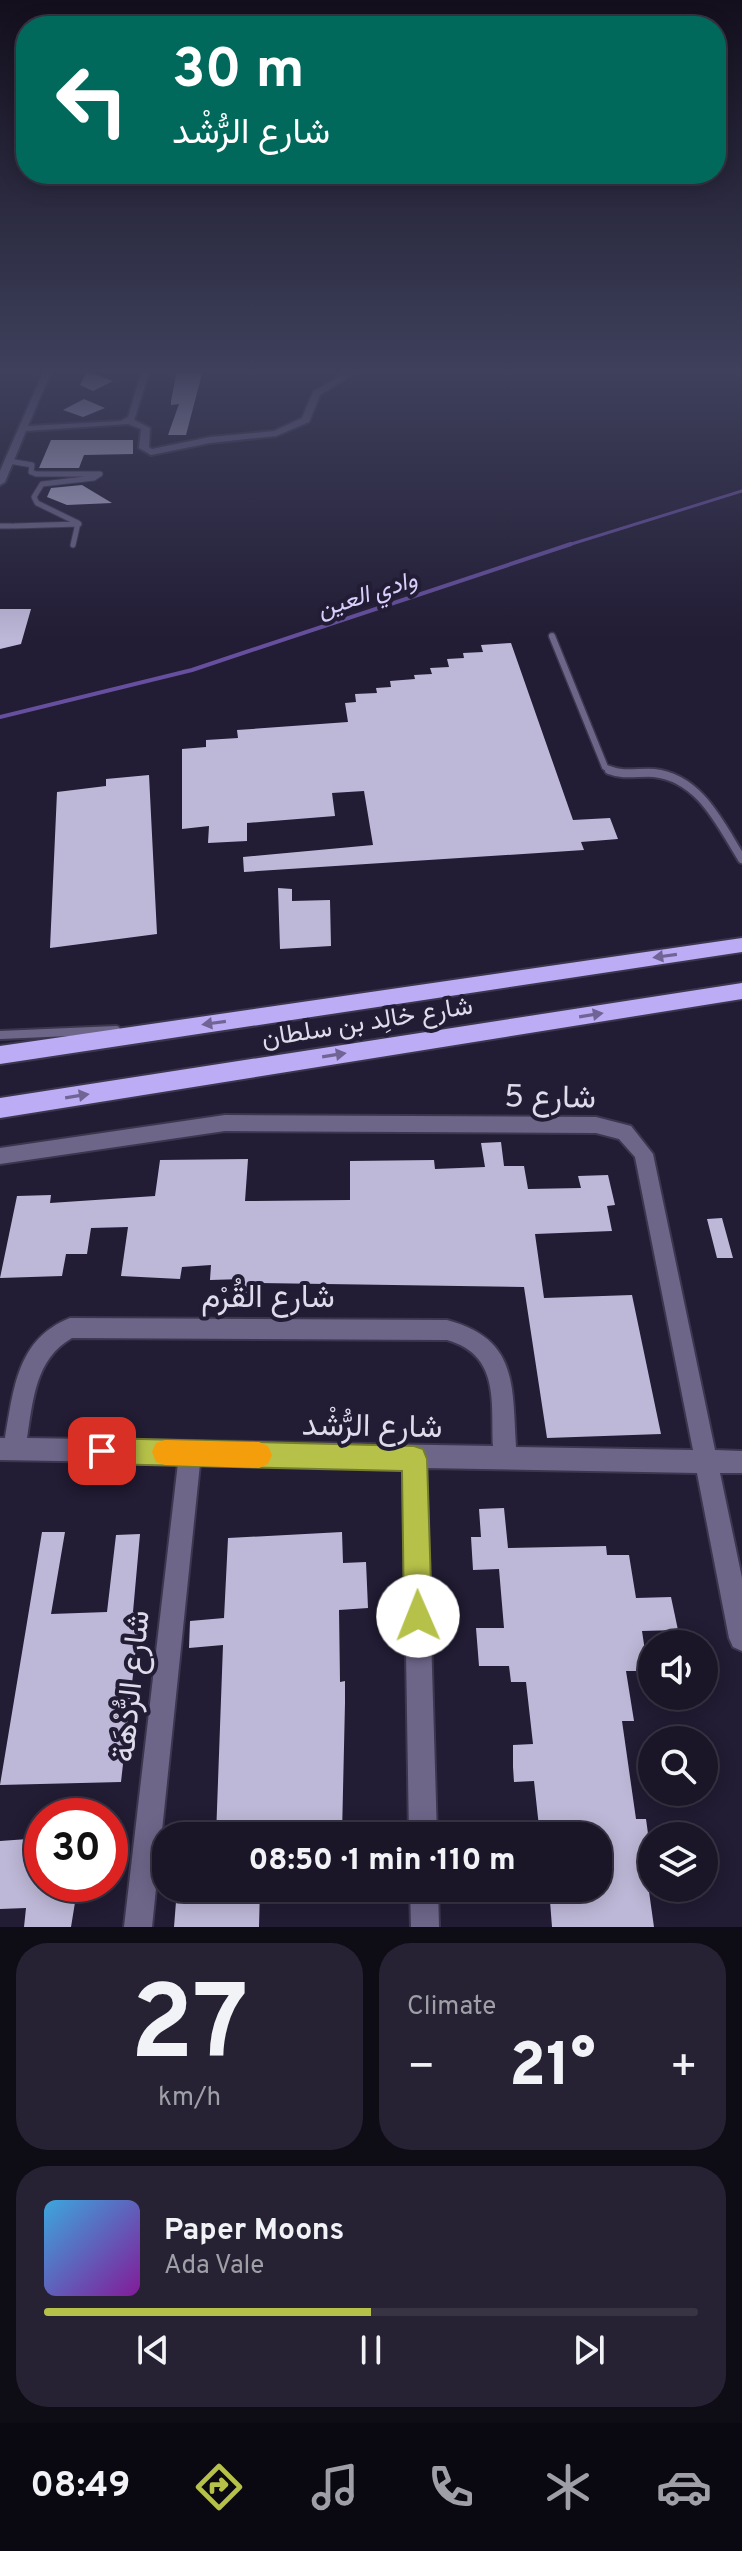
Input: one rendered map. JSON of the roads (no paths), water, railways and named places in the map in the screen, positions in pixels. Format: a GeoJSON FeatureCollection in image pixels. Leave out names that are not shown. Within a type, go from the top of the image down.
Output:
{"type":"FeatureCollection","features":[{"type":"Feature","properties":{"kind":"main road","name":"شارع خالِد بن سلطان"},"geometry":{"type":"LineString","coordinates":[[0,1055],[742,945]]}},
{"type":"Feature","properties":{"kind":"main road","name":"شارع خالِد بن سلطان"},"geometry":{"type":"LineString","coordinates":[[0,1108],[742,991]]}},
{"type":"Feature","properties":{"kind":"street"},"geometry":{"type":"LineString","coordinates":[[0,482],[9,461]]}},
{"type":"Feature","properties":{"kind":"street","name":"شارع 5"},"geometry":{"type":"LineString","coordinates":[[0,1156],[225,1123],[596,1125],[625,1132],[644,1154],[742,1638]]}},
{"type":"Feature","properties":{"kind":"street","name":"شارع القُرْم"},"geometry":{"type":"LineString","coordinates":[[7,1449],[35,1355],[56,1333],[70,1328],[447,1330],[472,1335],[491,1353],[498,1370],[505,1459]]}},
{"type":"Feature","properties":{"kind":"street","name":"شارع الرُّشْد"},"geometry":{"type":"LineString","coordinates":[[7,1449],[414,1459],[742,1462]]}},
{"type":"Feature","properties":{"kind":"street","name":"شارع الرُّدْهَة"},"geometry":{"type":"LineString","coordinates":[[138,1927],[190,1453]]}},
{"type":"Feature","properties":{"kind":"street"},"geometry":{"type":"LineString","coordinates":[[414,1459],[423,1822]]}},
{"type":"Feature","properties":{"kind":"street"},"geometry":{"type":"LineString","coordinates":[[424,1902],[425,1927]]}},
{"type":"Feature","properties":{"kind":"lane"},"geometry":{"type":"LineString","coordinates":[[9,461],[28,462],[32,465],[31,472],[36,474],[100,474],[94,478],[65,479],[38,488],[34,497],[37,503],[79,524]]}},
{"type":"Feature","properties":{"kind":"lane"},"geometry":{"type":"LineString","coordinates":[[0,526],[79,524]]}},
{"type":"Feature","properties":{"kind":"lane"},"geometry":{"type":"LineString","coordinates":[[73,545],[79,524]]}},
{"type":"Feature","properties":{"kind":"lane"},"geometry":{"type":"LineString","coordinates":[[552,636],[605,767],[619,774],[663,774],[690,785],[742,859]]}},
{"type":"Feature","properties":{"kind":"lane"},"geometry":{"type":"LineString","coordinates":[[0,1035],[180,1027]]}},
{"type":"Feature","properties":{"kind":"waterway","name":"وادي العين"},"geometry":{"type":"LineString","coordinates":[[565,546],[742,491]]}},
{"type":"Feature","properties":{"kind":"waterway","name":"وادي العين"},"geometry":{"type":"LineString","coordinates":[[0,717],[192,670],[571,544]]}}]}
